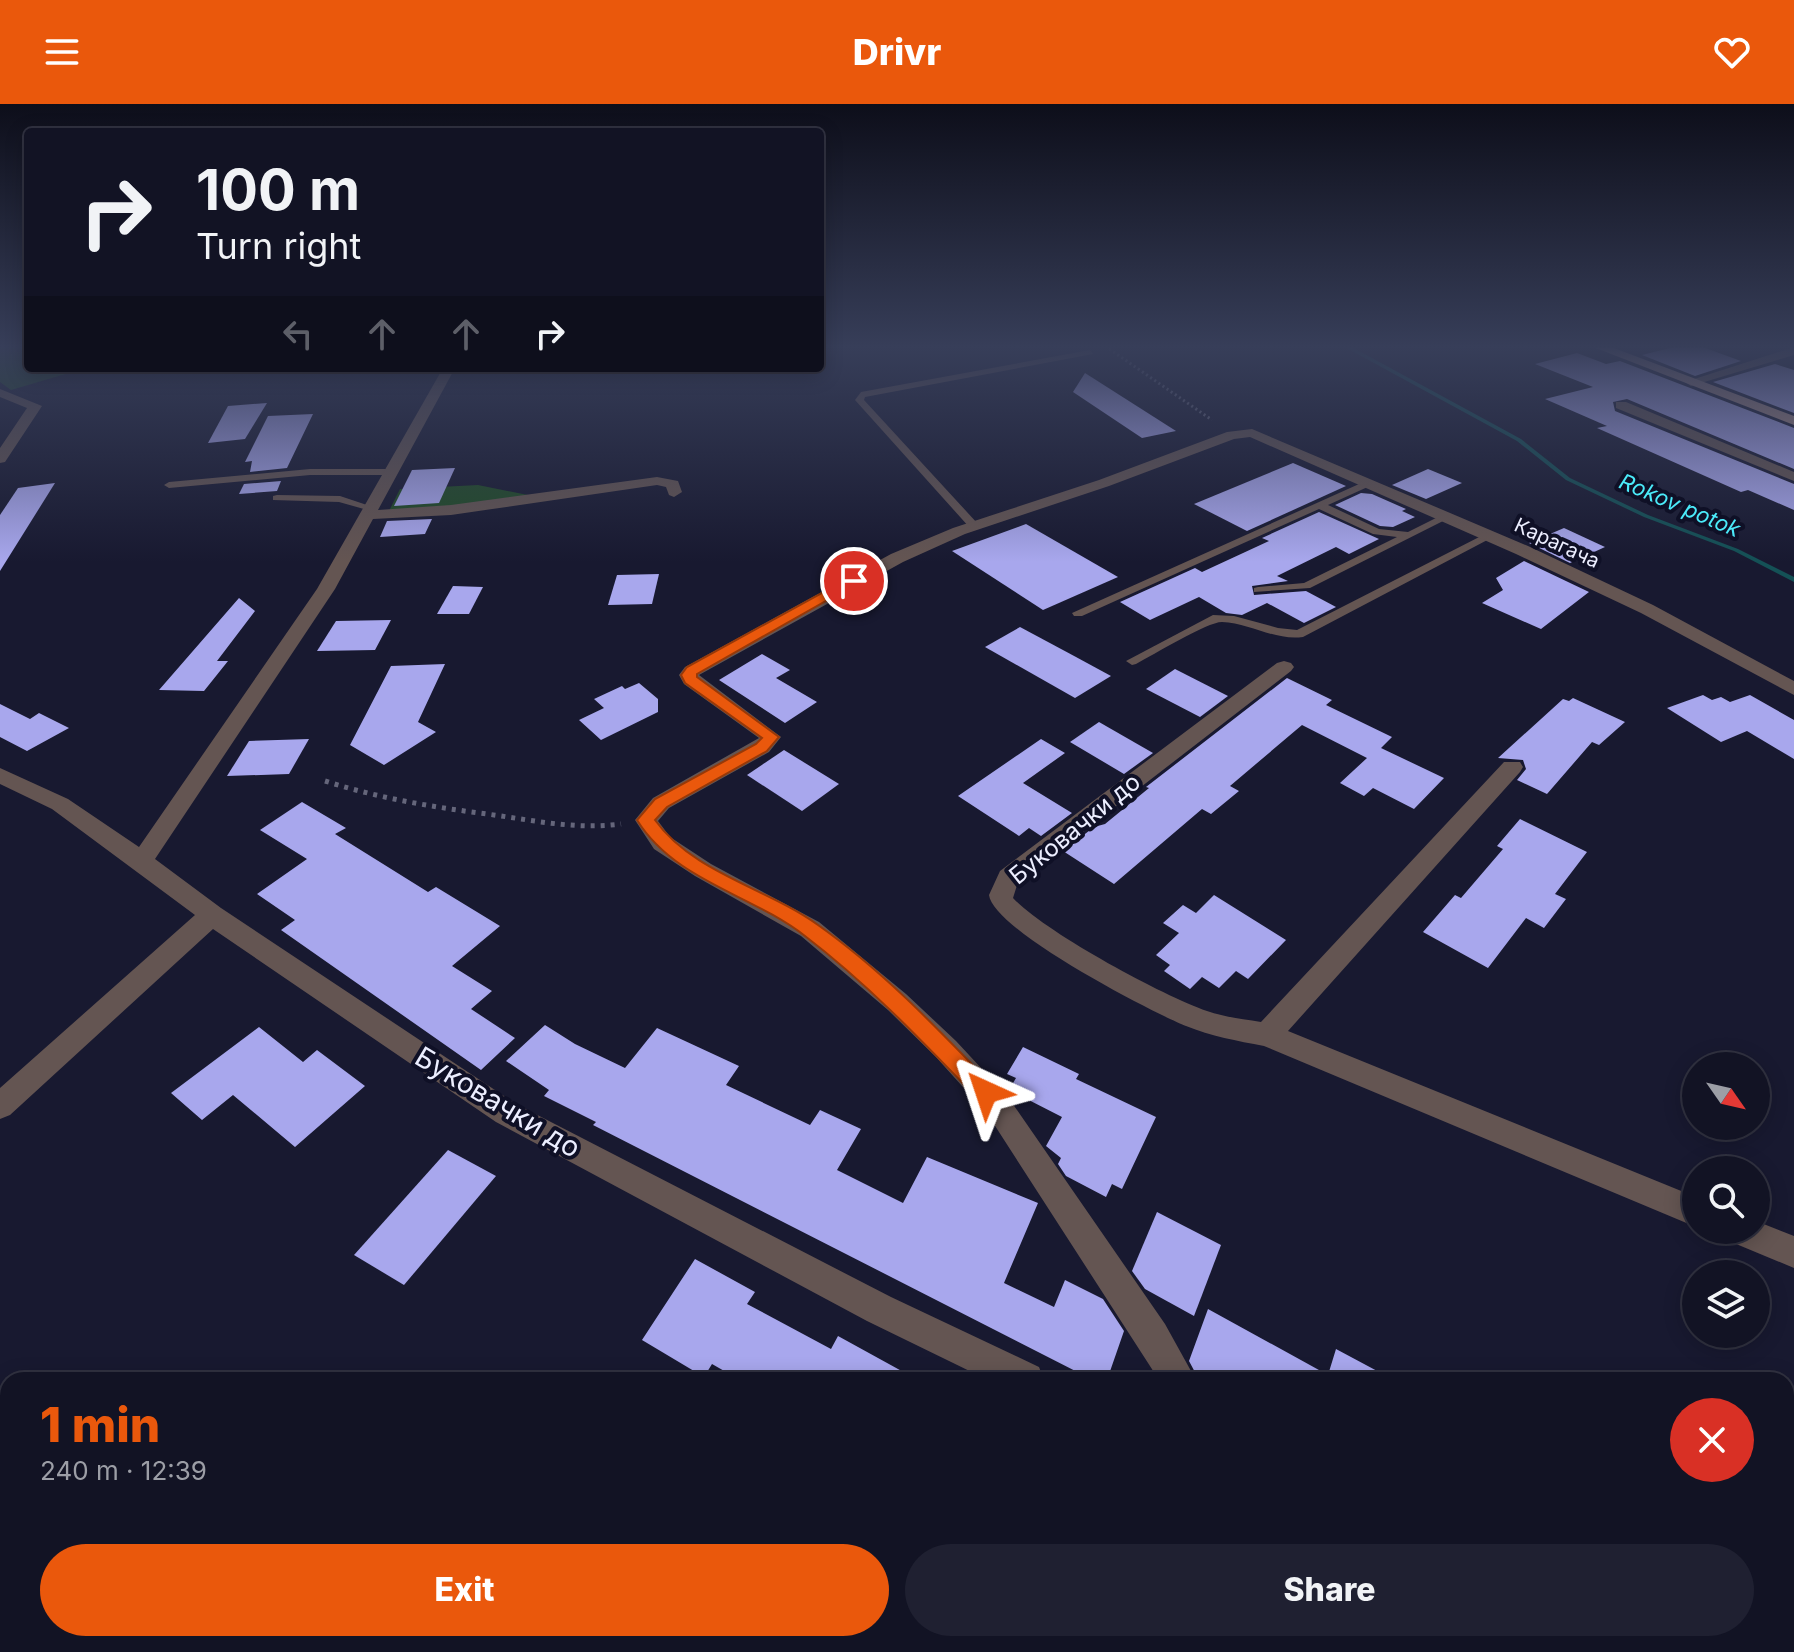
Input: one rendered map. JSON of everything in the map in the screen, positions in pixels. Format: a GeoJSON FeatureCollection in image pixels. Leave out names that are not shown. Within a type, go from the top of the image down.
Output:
{"type":"FeatureCollection","features":[{"type":"Feature","properties":{"kind":"street"},"geometry":{"type":"LineString","coordinates":[[0,459],[28,417]]}},
{"type":"Feature","properties":{"kind":"street"},"geometry":{"type":"LineString","coordinates":[[141,862],[326,589],[422,417]]}},
{"type":"Feature","properties":{"kind":"street"},"geometry":{"type":"LineString","coordinates":[[1650,417],[1794,477]]}},
{"type":"Feature","properties":{"kind":"street","name":"Карагача"},"geometry":{"type":"LineString","coordinates":[[1232,435],[1252,433],[1489,535],[1647,609],[1794,689]]}},
{"type":"Feature","properties":{"kind":"street"},"geometry":{"type":"LineString","coordinates":[[1173,1372],[1144,1323],[998,1106],[946,1049],[897,1002],[810,929],[703,870],[662,843],[646,820],[661,803],[762,747],[771,737],[691,680],[689,675],[692,671],[897,558],[974,526],[1104,483],[1232,435]]}},
{"type":"Feature","properties":{"kind":"street"},"geometry":{"type":"LineString","coordinates":[[369,511],[451,510],[657,481],[673,484],[674,492]]}},
{"type":"Feature","properties":{"kind":"street","name":"Буковачки до"},"geometry":{"type":"LineString","coordinates":[[1284,667],[1008,877],[1002,901],[1015,917],[1194,1018],[1267,1035],[1682,1206]]}},
{"type":"Feature","properties":{"kind":"street"},"geometry":{"type":"LineString","coordinates":[[1267,1035],[1512,767]]}},
{"type":"Feature","properties":{"kind":"street","name":"Буковачки до"},"geometry":{"type":"LineString","coordinates":[[0,775],[60,804],[167,879],[212,915],[506,1113],[879,1309],[1009,1372]]}},
{"type":"Feature","properties":{"kind":"street"},"geometry":{"type":"LineString","coordinates":[[0,1106],[212,915]]}},
{"type":"Feature","properties":{"kind":"street"},"geometry":{"type":"LineString","coordinates":[[1770,1242],[1794,1252]]}},
{"type":"Feature","properties":{"kind":"lane"},"geometry":{"type":"LineString","coordinates":[[875,417],[974,526]]}},
{"type":"Feature","properties":{"kind":"lane"},"geometry":{"type":"LineString","coordinates":[[169,485],[310,472],[391,472]]}},
{"type":"Feature","properties":{"kind":"lane"},"geometry":{"type":"LineString","coordinates":[[1078,613],[1368,483]]}},
{"type":"Feature","properties":{"kind":"lane"},"geometry":{"type":"LineString","coordinates":[[277,498],[340,499],[369,511]]}},
{"type":"Feature","properties":{"kind":"lane"},"geometry":{"type":"LineString","coordinates":[[1320,505],[1377,532],[1408,535]]}},
{"type":"Feature","properties":{"kind":"lane"},"geometry":{"type":"LineString","coordinates":[[1258,590],[1306,586],[1446,517]]}},
{"type":"Feature","properties":{"kind":"lane"},"geometry":{"type":"LineString","coordinates":[[1132,661],[1213,619],[1221,618],[1267,631],[1299,634],[1489,535]]}},
{"type":"Feature","properties":{"kind":"path"},"geometry":{"type":"LineString","coordinates":[[1207,417],[1232,435]]}},
{"type":"Feature","properties":{"kind":"path"},"geometry":{"type":"LineString","coordinates":[[325,781],[375,798],[535,823],[610,826],[646,820]]}},
{"type":"Feature","properties":{"kind":"green space"},"geometry":{"type":"Polygon","coordinates":[[[478,485],[528,495],[452,508],[389,511],[400,489],[478,485]]]}},
{"type":"Feature","properties":{"kind":"building"},"geometry":{"type":"Polygon","coordinates":[[[222,417],[258,417],[245,439],[208,443],[222,417]]]}},
{"type":"Feature","properties":{"kind":"building"},"geometry":{"type":"Polygon","coordinates":[[[267,417],[311,417],[287,468],[250,472],[252,461],[245,462],[267,417]]]}},
{"type":"Feature","properties":{"kind":"building"},"geometry":{"type":"Polygon","coordinates":[[[1111,417],[1154,417],[1176,431],[1142,438],[1111,417]]]}},
{"type":"Feature","properties":{"kind":"building"},"geometry":{"type":"Polygon","coordinates":[[[1587,417],[1630,417],[1794,484],[1794,510],[1748,490],[1741,492],[1597,428],[1607,426],[1587,417]]]}},
{"type":"Feature","properties":{"kind":"building"},"geometry":{"type":"Polygon","coordinates":[[[1671,417],[1766,417],[1794,428],[1794,469],[1671,417]]]}},
{"type":"Feature","properties":{"kind":"building"},"geometry":{"type":"Polygon","coordinates":[[[1293,463],[1346,486],[1247,531],[1194,504],[1293,463]]]}},
{"type":"Feature","properties":{"kind":"building"},"geometry":{"type":"Polygon","coordinates":[[[455,468],[439,503],[394,506],[412,470],[455,468]]]}},
{"type":"Feature","properties":{"kind":"building"},"geometry":{"type":"Polygon","coordinates":[[[1428,469],[1462,483],[1426,499],[1392,485],[1428,469]]]}},
{"type":"Feature","properties":{"kind":"building"},"geometry":{"type":"Polygon","coordinates":[[[281,481],[277,491],[239,494],[244,484],[281,481]]]}},
{"type":"Feature","properties":{"kind":"building"},"geometry":{"type":"Polygon","coordinates":[[[55,483],[0,571],[0,515],[18,488],[55,483]]]}},
{"type":"Feature","properties":{"kind":"building"},"geometry":{"type":"Polygon","coordinates":[[[1361,493],[1372,494],[1406,509],[1402,511],[1415,517],[1393,527],[1380,526],[1335,505],[1361,493]]]}},
{"type":"Feature","properties":{"kind":"building"},"geometry":{"type":"Polygon","coordinates":[[[1319,512],[1379,539],[1349,554],[1336,547],[1277,576],[1288,581],[1252,586],[1254,595],[1306,591],[1336,607],[1304,623],[1267,603],[1242,615],[1226,613],[1199,597],[1150,620],[1120,602],[1195,568],[1202,572],[1269,541],[1262,538],[1319,512]]]}},
{"type":"Feature","properties":{"kind":"building"},"geometry":{"type":"Polygon","coordinates":[[[432,519],[425,534],[380,537],[387,521],[432,519]]]}},
{"type":"Feature","properties":{"kind":"building"},"geometry":{"type":"Polygon","coordinates":[[[1026,524],[1118,577],[1043,610],[952,551],[1026,524]]]}},
{"type":"Feature","properties":{"kind":"building"},"geometry":{"type":"Polygon","coordinates":[[[1564,528],[1605,547],[1570,563],[1529,543],[1564,528]]]}},
{"type":"Feature","properties":{"kind":"building"},"geometry":{"type":"Polygon","coordinates":[[[1524,561],[1589,592],[1541,629],[1482,603],[1503,590],[1496,578],[1524,561]]]}},
{"type":"Feature","properties":{"kind":"building"},"geometry":{"type":"Polygon","coordinates":[[[659,574],[652,604],[608,605],[617,575],[659,574]]]}},
{"type":"Feature","properties":{"kind":"building"},"geometry":{"type":"Polygon","coordinates":[[[453,586],[483,587],[469,614],[437,614],[453,586]]]}},
{"type":"Feature","properties":{"kind":"building"},"geometry":{"type":"Polygon","coordinates":[[[239,598],[255,611],[217,661],[228,661],[204,691],[159,690],[239,598]]]}},
{"type":"Feature","properties":{"kind":"building"},"geometry":{"type":"Polygon","coordinates":[[[391,620],[375,650],[317,651],[336,621],[391,620]]]}},
{"type":"Feature","properties":{"kind":"building"},"geometry":{"type":"Polygon","coordinates":[[[1020,627],[1111,676],[1075,698],[985,647],[1020,627]]]}},
{"type":"Feature","properties":{"kind":"building"},"geometry":{"type":"Polygon","coordinates":[[[762,654],[790,670],[776,678],[817,702],[785,723],[719,680],[762,654]]]}},
{"type":"Feature","properties":{"kind":"building"},"geometry":{"type":"Polygon","coordinates":[[[445,664],[418,722],[436,732],[384,765],[350,745],[391,666],[445,664]]]}},
{"type":"Feature","properties":{"kind":"building"},"geometry":{"type":"Polygon","coordinates":[[[1175,669],[1228,696],[1200,717],[1146,689],[1175,669]]]}},
{"type":"Feature","properties":{"kind":"building"},"geometry":{"type":"Polygon","coordinates":[[[1287,678],[1332,700],[1326,705],[1392,737],[1381,748],[1444,778],[1414,809],[1373,788],[1364,796],[1340,783],[1367,758],[1302,725],[1230,786],[1239,791],[1211,814],[1202,809],[1114,884],[1063,851],[1094,827],[1105,824],[1149,788],[1146,787],[1287,678]]]}},
{"type":"Feature","properties":{"kind":"building"},"geometry":{"type":"Polygon","coordinates":[[[639,683],[658,699],[658,712],[601,740],[579,720],[604,708],[594,699],[622,686],[625,689],[639,683]]]}},
{"type":"Feature","properties":{"kind":"building"},"geometry":{"type":"Polygon","coordinates":[[[1703,695],[1712,700],[1721,697],[1730,702],[1750,695],[1794,720],[1794,759],[1747,731],[1721,742],[1667,708],[1703,695]]]}},
{"type":"Feature","properties":{"kind":"building"},"geometry":{"type":"Polygon","coordinates":[[[1573,698],[1625,722],[1599,745],[1592,742],[1547,794],[1517,780],[1526,769],[1523,760],[1498,758],[1563,699],[1569,701],[1573,698]]]}},
{"type":"Feature","properties":{"kind":"building"},"geometry":{"type":"Polygon","coordinates":[[[0,704],[30,719],[39,713],[69,728],[27,751],[0,737],[0,704]]]}},
{"type":"Feature","properties":{"kind":"building"},"geometry":{"type":"Polygon","coordinates":[[[1099,722],[1153,753],[1124,774],[1070,742],[1099,722]]]}},
{"type":"Feature","properties":{"kind":"building"},"geometry":{"type":"Polygon","coordinates":[[[309,739],[289,774],[227,776],[249,741],[309,739]]]}},
{"type":"Feature","properties":{"kind":"building"},"geometry":{"type":"Polygon","coordinates":[[[1041,739],[1065,753],[1023,783],[1072,813],[1041,836],[1029,828],[1019,836],[958,796],[1041,739]]]}},
{"type":"Feature","properties":{"kind":"building"},"geometry":{"type":"Polygon","coordinates":[[[784,750],[839,784],[802,811],[747,775],[784,750]]]}},
{"type":"Feature","properties":{"kind":"building"},"geometry":{"type":"Polygon","coordinates":[[[302,802],[346,828],[335,834],[428,892],[436,887],[500,926],[452,966],[492,991],[471,1009],[515,1038],[481,1070],[281,930],[295,920],[257,894],[307,859],[260,830],[302,802]]]}},
{"type":"Feature","properties":{"kind":"building"},"geometry":{"type":"Polygon","coordinates":[[[1520,819],[1587,852],[1555,894],[1566,899],[1544,928],[1526,918],[1488,968],[1423,932],[1455,895],[1461,898],[1503,849],[1497,846],[1520,819]]]}},
{"type":"Feature","properties":{"kind":"building"},"geometry":{"type":"Polygon","coordinates":[[[1214,895],[1286,940],[1248,979],[1236,971],[1219,988],[1202,977],[1190,989],[1164,971],[1170,965],[1156,955],[1179,933],[1163,923],[1183,905],[1196,913],[1214,895]]]}},
{"type":"Feature","properties":{"kind":"building"},"geometry":{"type":"Polygon","coordinates":[[[545,1025],[575,1044],[625,1068],[657,1028],[739,1066],[726,1085],[810,1125],[820,1110],[861,1129],[837,1170],[903,1203],[927,1157],[1038,1203],[1004,1283],[1054,1307],[1065,1280],[1103,1299],[1124,1331],[1110,1372],[1077,1372],[593,1125],[596,1122],[544,1096],[549,1090],[506,1061],[545,1025]]]}},
{"type":"Feature","properties":{"kind":"building"},"geometry":{"type":"Polygon","coordinates":[[[259,1027],[303,1062],[317,1050],[365,1086],[295,1147],[233,1095],[202,1120],[171,1093],[259,1027]]]}},
{"type":"Feature","properties":{"kind":"building"},"geometry":{"type":"Polygon","coordinates":[[[1023,1047],[1079,1074],[1076,1079],[1156,1117],[1122,1189],[1112,1184],[1106,1197],[1066,1176],[1058,1164],[1061,1158],[1046,1146],[1062,1117],[1009,1090],[1016,1078],[1007,1074],[1023,1047]]]}},
{"type":"Feature","properties":{"kind":"building"},"geometry":{"type":"Polygon","coordinates":[[[448,1150],[496,1176],[404,1285],[354,1255],[448,1150]]]}},
{"type":"Feature","properties":{"kind":"building"},"geometry":{"type":"Polygon","coordinates":[[[1157,1212],[1221,1245],[1194,1316],[1145,1289],[1132,1271],[1157,1212]]]}},
{"type":"Feature","properties":{"kind":"building"},"geometry":{"type":"Polygon","coordinates":[[[695,1259],[755,1292],[747,1304],[831,1349],[838,1336],[903,1372],[726,1372],[712,1364],[707,1372],[696,1372],[642,1340],[695,1259]]]}},
{"type":"Feature","properties":{"kind":"building"},"geometry":{"type":"Polygon","coordinates":[[[1208,1309],[1323,1372],[1195,1372],[1189,1361],[1208,1309]]]}},
{"type":"Feature","properties":{"kind":"building"},"geometry":{"type":"Polygon","coordinates":[[[1336,1349],[1379,1372],[1329,1372],[1336,1349]]]}},
{"type":"Feature","properties":{"kind":"waterway","name":"Rokov potok"},"geometry":{"type":"LineString","coordinates":[[1477,417],[1519,440],[1568,479],[1646,516],[1736,550],[1794,580]]}},
{"type":"Feature","properties":{"kind":"route"},"geometry":{"type":"LineString","coordinates":[[854,581],[692,671],[689,675],[691,680],[771,737],[762,747],[661,803],[646,820],[662,843],[703,870],[810,929],[897,1002],[986,1092]]}}]}
